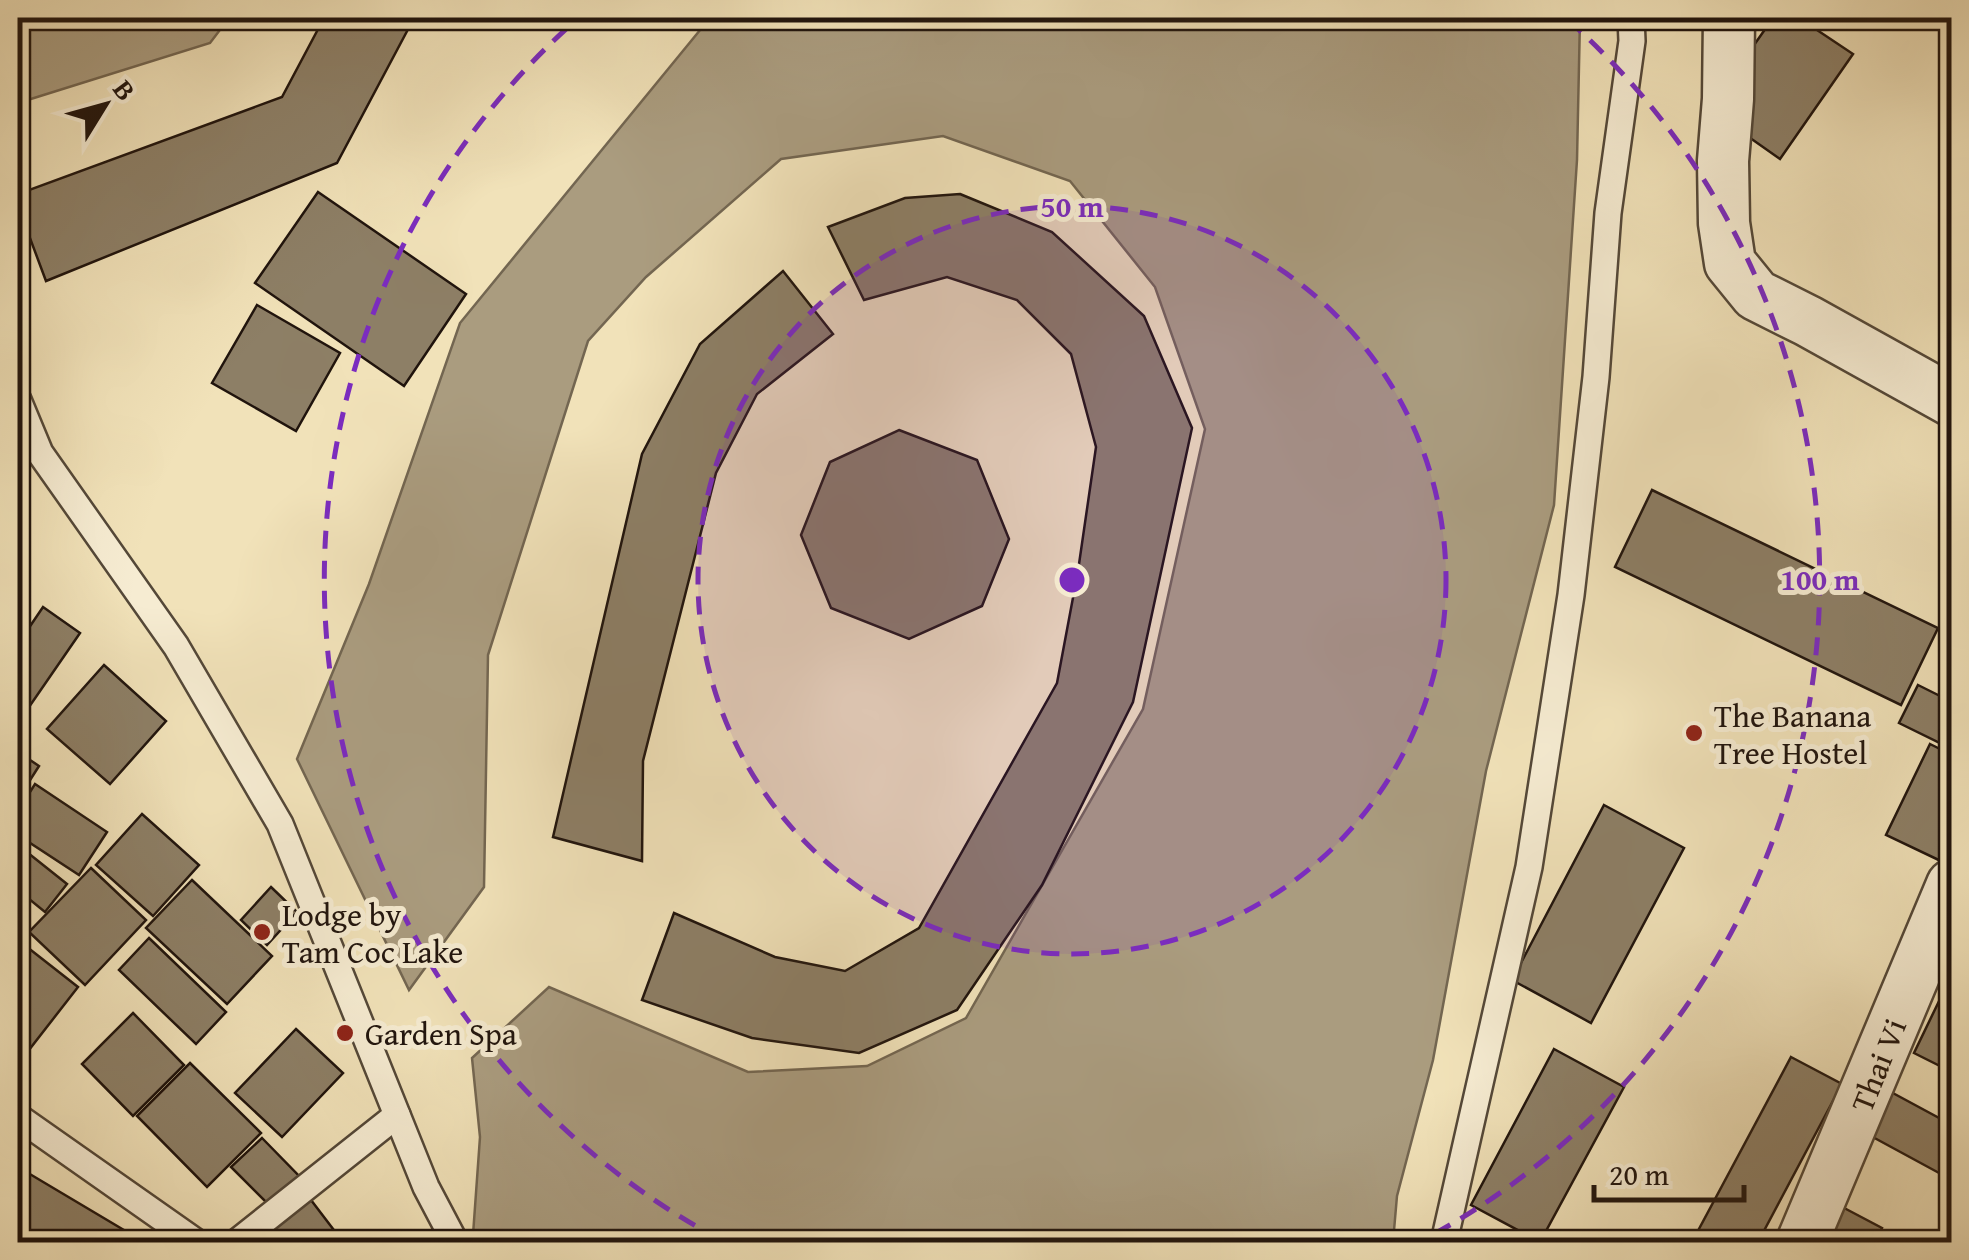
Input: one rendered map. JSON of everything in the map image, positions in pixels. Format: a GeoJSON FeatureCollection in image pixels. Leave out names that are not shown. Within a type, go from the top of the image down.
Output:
{"type":"FeatureCollection","features":[{"type":"Feature","properties":{"kind":"street"},"geometry":{"type":"LineString","coordinates":[[1730,18],[1723,161],[1724,222],[1730,263],[1756,295],[1952,401]]}},
{"type":"Feature","properties":{"kind":"street","name":"Thai Vi"},"geometry":{"type":"LineString","coordinates":[[1802,1242],[1952,885]]}},
{"type":"Feature","properties":{"kind":"lane"},"geometry":{"type":"LineString","coordinates":[[1444,1242],[1529,867],[1571,594],[1596,377],[1608,213],[1632,41],[1630,18]]}},
{"type":"Feature","properties":{"kind":"lane"},"geometry":{"type":"LineString","coordinates":[[18,400],[40,453],[176,646],[280,824],[426,1187],[455,1242]]}},
{"type":"Feature","properties":{"kind":"lane"},"geometry":{"type":"LineString","coordinates":[[237,1242],[397,1115]]}},
{"type":"Feature","properties":{"kind":"lane"},"geometry":{"type":"LineString","coordinates":[[18,1118],[196,1242]]}},
{"type":"Feature","properties":{"kind":"shaded area"},"geometry":{"type":"Polygon","coordinates":[[[18,18],[229,18],[210,43],[18,103],[18,18]]]}},
{"type":"Feature","properties":{"kind":"shaded area"},"geometry":{"type":"Polygon","coordinates":[[[706,18],[1580,18],[1577,160],[1554,505],[1486,771],[1433,1060],[1397,1196],[1393,1242],[478,1242],[473,1235],[480,1137],[472,1058],[549,987],[748,1072],[867,1066],[966,1018],[1143,709],[1205,429],[1155,287],[1070,181],[943,136],[781,159],[646,277],[588,341],[488,655],[484,887],[409,990],[297,759],[369,584],[460,323],[706,18]]]}},
{"type":"Feature","properties":{"kind":"building"},"geometry":{"type":"Polygon","coordinates":[[[324,18],[414,18],[337,163],[46,281],[18,206],[18,194],[282,97],[324,18]]]}},
{"type":"Feature","properties":{"kind":"building"},"geometry":{"type":"Polygon","coordinates":[[[1773,18],[1799,18],[1853,54],[1780,159],[1709,109],[1773,18]]]}},
{"type":"Feature","properties":{"kind":"building"},"geometry":{"type":"Polygon","coordinates":[[[318,192],[466,294],[404,386],[255,283],[318,192]]]}},
{"type":"Feature","properties":{"kind":"building"},"geometry":{"type":"Polygon","coordinates":[[[960,194],[1052,232],[1144,316],[1192,428],[1133,702],[1042,885],[957,1010],[859,1053],[752,1038],[642,1000],[674,913],[775,957],[845,971],[919,928],[1057,683],[1096,447],[1071,354],[1017,300],[947,277],[864,300],[828,227],[905,198],[960,194]]]}},
{"type":"Feature","properties":{"kind":"building"},"geometry":{"type":"Polygon","coordinates":[[[783,271],[833,334],[757,394],[716,473],[643,761],[642,861],[553,837],[642,454],[700,344],[783,271]]]}},
{"type":"Feature","properties":{"kind":"building"},"geometry":{"type":"Polygon","coordinates":[[[257,305],[340,353],[296,431],[212,383],[257,305]]]}},
{"type":"Feature","properties":{"kind":"building"},"geometry":{"type":"Polygon","coordinates":[[[899,430],[977,460],[1009,539],[982,606],[909,639],[831,608],[801,535],[830,462],[899,430]]]}},
{"type":"Feature","properties":{"kind":"building"},"geometry":{"type":"Polygon","coordinates":[[[1652,490],[1938,628],[1901,705],[1615,567],[1652,490]]]}},
{"type":"Feature","properties":{"kind":"building"},"geometry":{"type":"Polygon","coordinates":[[[43,607],[80,633],[18,723],[18,644],[43,607]]]}},
{"type":"Feature","properties":{"kind":"building"},"geometry":{"type":"Polygon","coordinates":[[[104,665],[166,721],[110,784],[47,729],[104,665]]]}},
{"type":"Feature","properties":{"kind":"building"},"geometry":{"type":"Polygon","coordinates":[[[1918,685],[1952,702],[1952,724],[1942,744],[1899,723],[1918,685]]]}},
{"type":"Feature","properties":{"kind":"building"},"geometry":{"type":"Polygon","coordinates":[[[1930,744],[1952,755],[1952,849],[1945,863],[1886,835],[1930,744]]]}},
{"type":"Feature","properties":{"kind":"building"},"geometry":{"type":"Polygon","coordinates":[[[18,752],[39,766],[18,799],[18,752]]]}},
{"type":"Feature","properties":{"kind":"building"},"geometry":{"type":"Polygon","coordinates":[[[35,784],[107,832],[79,875],[18,835],[18,811],[35,784]]]}},
{"type":"Feature","properties":{"kind":"building"},"geometry":{"type":"Polygon","coordinates":[[[1604,805],[1684,848],[1591,1023],[1512,980],[1604,805]]]}},
{"type":"Feature","properties":{"kind":"building"},"geometry":{"type":"Polygon","coordinates":[[[142,814],[199,865],[153,916],[96,865],[142,814]]]}},
{"type":"Feature","properties":{"kind":"building"},"geometry":{"type":"Polygon","coordinates":[[[18,845],[67,884],[45,912],[18,890],[18,845]]]}},
{"type":"Feature","properties":{"kind":"building"},"geometry":{"type":"Polygon","coordinates":[[[91,868],[146,920],[85,985],[29,932],[91,868]]]}},
{"type":"Feature","properties":{"kind":"building"},"geometry":{"type":"Polygon","coordinates":[[[192,880],[272,956],[227,1004],[146,928],[192,880]]]}},
{"type":"Feature","properties":{"kind":"building"},"geometry":{"type":"Polygon","coordinates":[[[271,887],[297,912],[267,945],[241,920],[271,887]]]}},
{"type":"Feature","properties":{"kind":"building"},"geometry":{"type":"Polygon","coordinates":[[[149,938],[226,1012],[196,1044],[119,970],[149,938]]]}},
{"type":"Feature","properties":{"kind":"building"},"geometry":{"type":"Polygon","coordinates":[[[27,947],[78,987],[18,1064],[18,960],[27,947]]]}},
{"type":"Feature","properties":{"kind":"building"},"geometry":{"type":"Polygon","coordinates":[[[1941,997],[1952,1004],[1952,1072],[1914,1053],[1941,997]]]}},
{"type":"Feature","properties":{"kind":"building"},"geometry":{"type":"Polygon","coordinates":[[[133,1013],[184,1065],[133,1116],[82,1064],[133,1013]]]}},
{"type":"Feature","properties":{"kind":"building"},"geometry":{"type":"Polygon","coordinates":[[[296,1029],[343,1073],[282,1137],[235,1093],[296,1029]]]}},
{"type":"Feature","properties":{"kind":"building"},"geometry":{"type":"Polygon","coordinates":[[[1554,1049],[1624,1087],[1540,1242],[1471,1205],[1554,1049]]]}},
{"type":"Feature","properties":{"kind":"building"},"geometry":{"type":"Polygon","coordinates":[[[1791,1057],[1842,1084],[1758,1242],[1692,1242],[1791,1057]]]}},
{"type":"Feature","properties":{"kind":"building"},"geometry":{"type":"Polygon","coordinates":[[[190,1063],[261,1133],[207,1187],[137,1116],[190,1063]]]}},
{"type":"Feature","properties":{"kind":"building"},"geometry":{"type":"Polygon","coordinates":[[[1878,1085],[1952,1125],[1952,1180],[1858,1129],[1878,1085]]]}},
{"type":"Feature","properties":{"kind":"building"},"geometry":{"type":"Polygon","coordinates":[[[262,1138],[302,1179],[272,1208],[231,1167],[262,1138]]]}},
{"type":"Feature","properties":{"kind":"building"},"geometry":{"type":"Polygon","coordinates":[[[18,1167],[144,1242],[18,1242],[18,1167]]]}},
{"type":"Feature","properties":{"kind":"building"},"geometry":{"type":"Polygon","coordinates":[[[311,1200],[343,1242],[255,1239],[311,1200]]]}},
{"type":"Feature","properties":{"kind":"building"},"geometry":{"type":"Polygon","coordinates":[[[1829,1200],[1882,1228],[1875,1242],[1856,1242],[1820,1222],[1829,1200]]]}},
{"type":"Feature","properties":{"kind":"place","name":"The Banana Tree Hostel"},"geometry":{"type":"Point","coordinates":[1694,733]}},
{"type":"Feature","properties":{"kind":"place","name":"Lodge by Tam Coc Lake"},"geometry":{"type":"Point","coordinates":[262,932]}},
{"type":"Feature","properties":{"kind":"place","name":"Garden Spa"},"geometry":{"type":"Point","coordinates":[345,1033]}}]}
